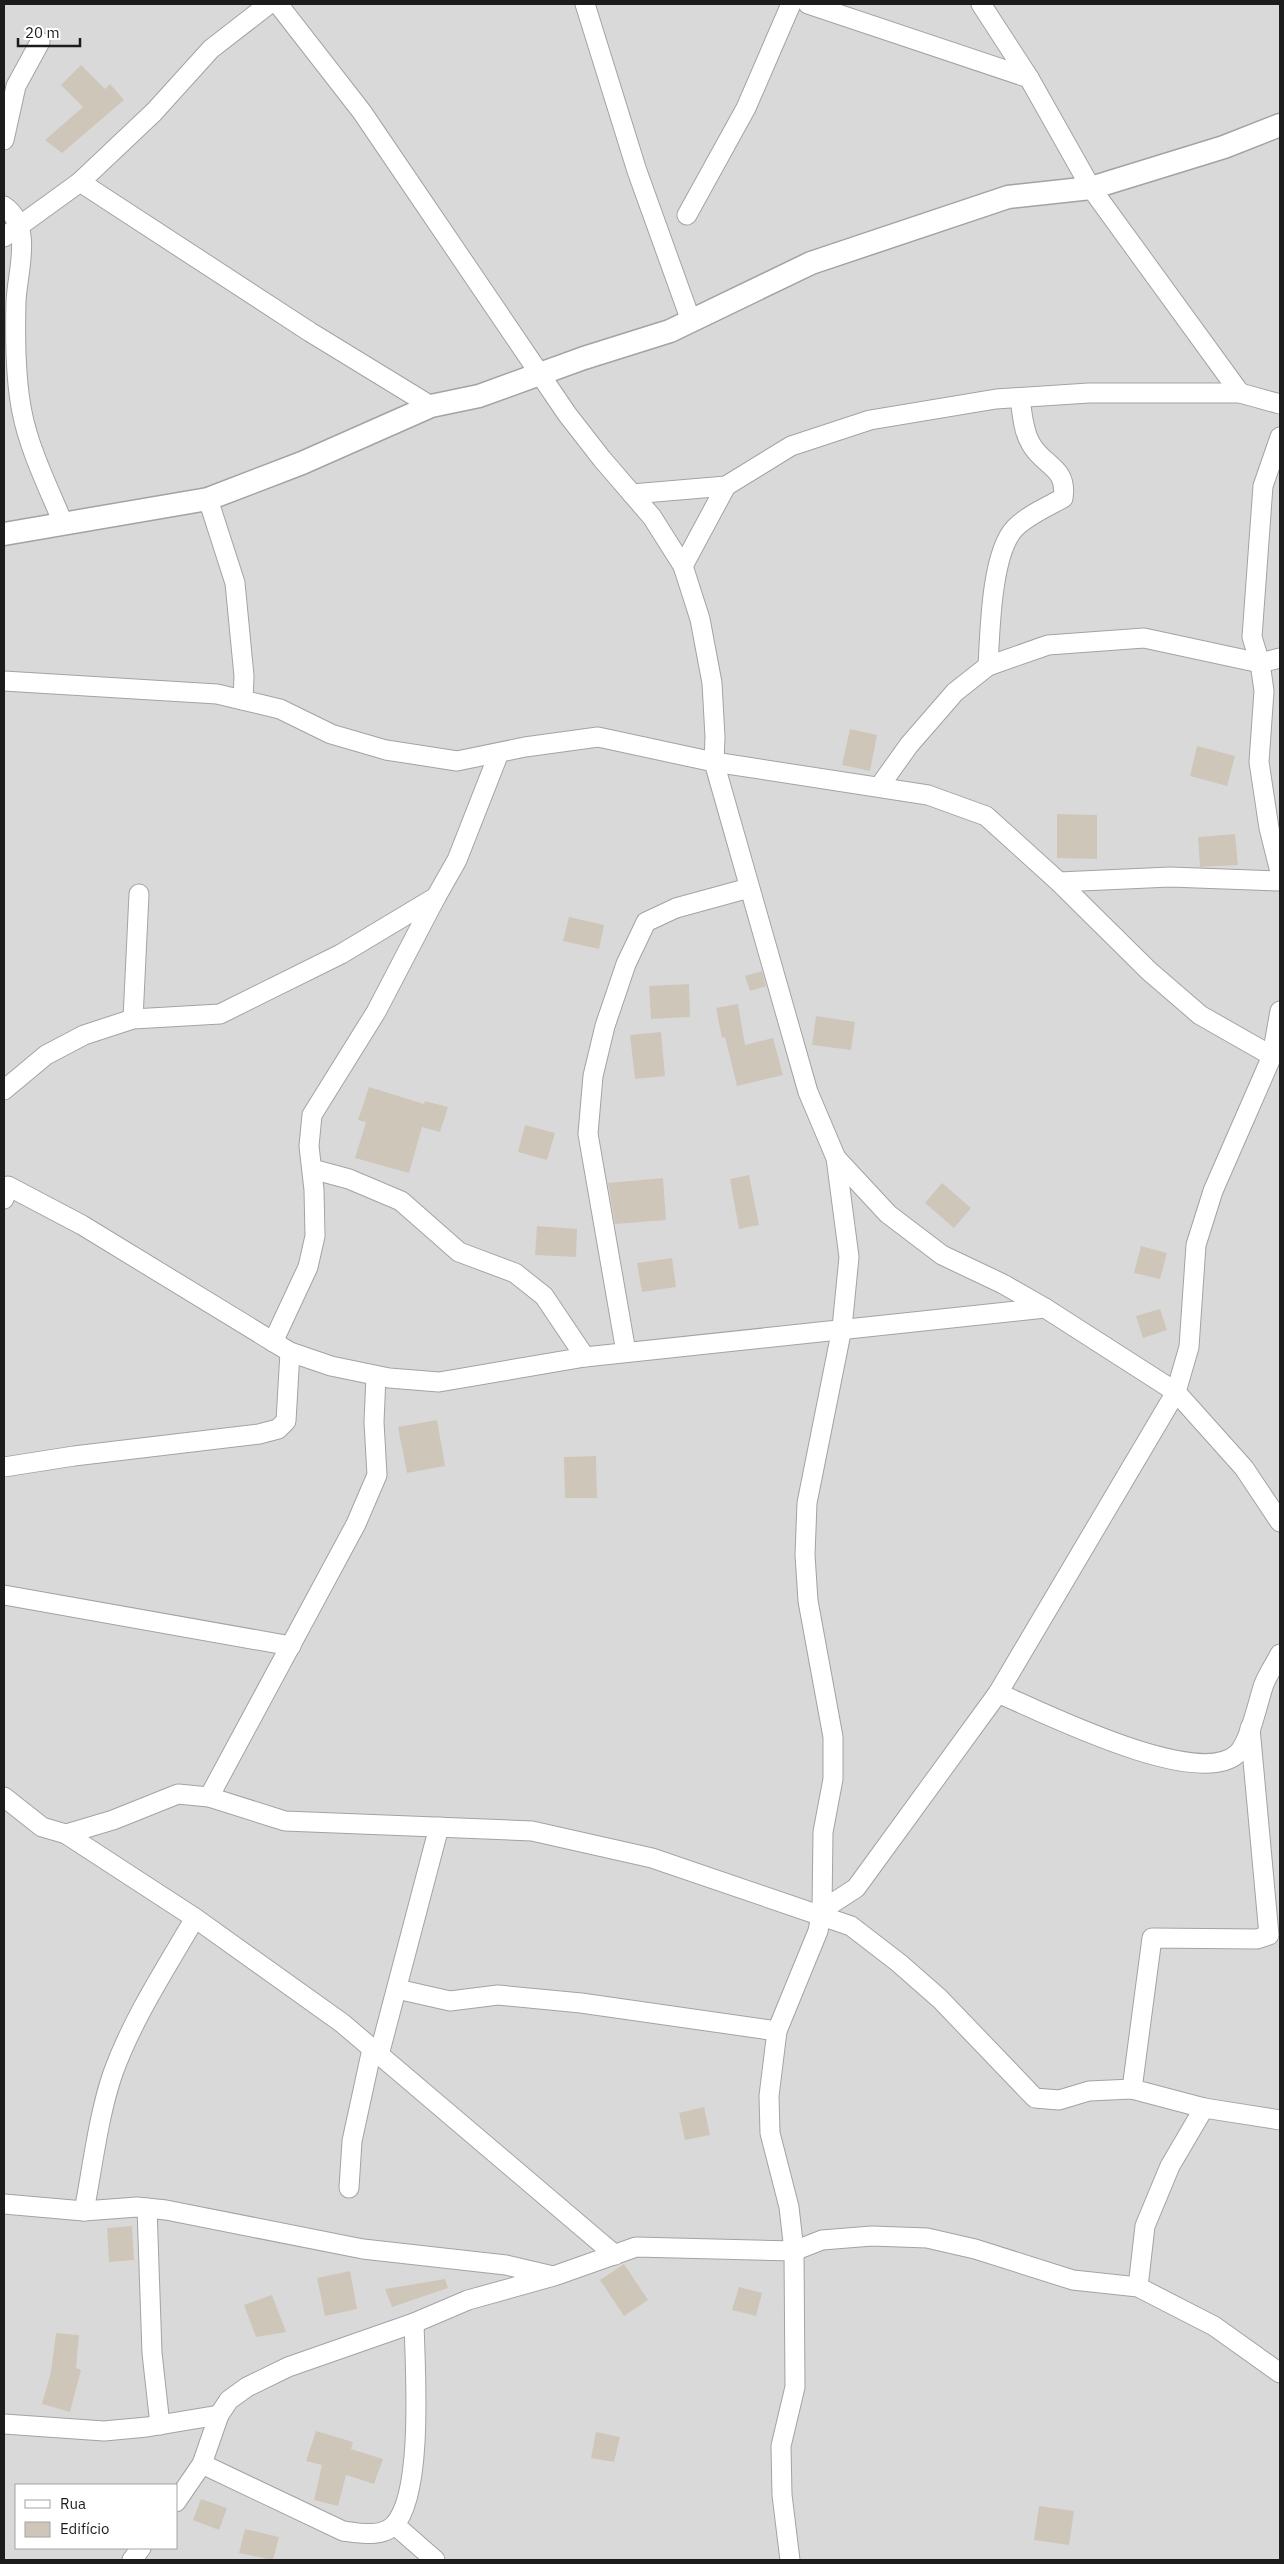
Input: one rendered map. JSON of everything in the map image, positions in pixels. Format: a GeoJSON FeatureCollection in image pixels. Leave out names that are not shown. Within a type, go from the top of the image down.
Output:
{"type":"FeatureCollection","features":[{"type":"Feature","properties":{"kind":"street"},"geometry":{"type":"LineString","coordinates":[[4,237],[80,182],[154,112],[211,50],[269,4]]}},
{"type":"Feature","properties":{"kind":"street"},"geometry":{"type":"LineString","coordinates":[[278,4],[362,112],[568,414],[652,517],[683,566],[700,619],[712,683],[715,737],[714,762],[808,1092],[836,1158],[849,1257],[842,1328],[807,1503],[805,1555],[808,1600],[820,1677],[833,1737],[833,1779],[823,1832],[821,1912],[818,1931],[777,2032],[769,2096],[770,2133],[789,2207],[794,2251],[795,2387],[781,2446],[782,2495],[790,2560]]}},
{"type":"Feature","properties":{"kind":"street"},"geometry":{"type":"LineString","coordinates":[[585,4],[636,171],[691,321]]}},
{"type":"Feature","properties":{"kind":"street"},"geometry":{"type":"LineString","coordinates":[[687,215],[746,108],[791,4]]}},
{"type":"Feature","properties":{"kind":"street"},"geometry":{"type":"LineString","coordinates":[[808,4],[1029,78]]}},
{"type":"Feature","properties":{"kind":"street"},"geometry":{"type":"LineString","coordinates":[[981,4],[1029,78],[1091,188],[1240,393]]}},
{"type":"Feature","properties":{"kind":"street"},"geometry":{"type":"LineString","coordinates":[[4,140],[10,84],[40,42]]}},
{"type":"Feature","properties":{"kind":"street"},"geometry":{"type":"LineString","coordinates":[[4,534],[208,500],[293,466],[432,406],[479,396],[541,373],[670,331],[812,263],[1008,197],[1091,188],[1224,147],[1280,125]]}},
{"type":"Feature","properties":{"kind":"street"},"geometry":{"type":"LineString","coordinates":[[80,182],[310,332],[432,406]]}},
{"type":"Feature","properties":{"kind":"street"},"geometry":{"type":"LineString","coordinates":[[4,206],[20,226],[20,260],[16,302],[17,363],[22,413],[63,523]]}},
{"type":"Feature","properties":{"kind":"street"},"geometry":{"type":"LineString","coordinates":[[632,494],[726,486],[791,446],[870,420],[996,399],[1088,393],[1240,393],[1280,404]]}},
{"type":"Feature","properties":{"kind":"street"},"geometry":{"type":"LineString","coordinates":[[988,666],[993,594],[1001,554],[1014,529],[1063,498],[1065,486],[1062,476],[1031,444],[1020,398]]}},
{"type":"Feature","properties":{"kind":"street"},"geometry":{"type":"LineString","coordinates":[[1280,437],[1263,486],[1252,636],[1260,663],[1264,691],[1260,762],[1269,828],[1280,872]]}},
{"type":"Feature","properties":{"kind":"street"},"geometry":{"type":"LineString","coordinates":[[683,566],[726,486]]}},
{"type":"Feature","properties":{"kind":"street"},"geometry":{"type":"LineString","coordinates":[[208,500],[235,583],[244,676],[243,700]]}},
{"type":"Feature","properties":{"kind":"street"},"geometry":{"type":"LineString","coordinates":[[879,787],[909,745],[955,692],[988,666],[1048,645],[1144,638],[1260,663],[1280,658]]}},
{"type":"Feature","properties":{"kind":"street"},"geometry":{"type":"LineString","coordinates":[[4,681],[217,694],[280,709],[331,734],[386,750],[457,761],[598,737],[714,762],[928,795],[986,816],[1058,882],[1149,971],[1200,1015],[1272,1056]]}},
{"type":"Feature","properties":{"kind":"street"},"geometry":{"type":"LineString","coordinates":[[273,1342],[308,1267],[315,1236],[309,1146],[312,1115],[376,1012],[457,860],[499,753]]}},
{"type":"Feature","properties":{"kind":"street"},"geometry":{"type":"LineString","coordinates":[[1058,882],[1170,877],[1280,881]]}},
{"type":"Feature","properties":{"kind":"street"},"geometry":{"type":"LineString","coordinates":[[626,1352],[588,1134],[592,1076],[605,1026],[626,964],[646,922],[676,908],[749,888]]}},
{"type":"Feature","properties":{"kind":"street"},"geometry":{"type":"LineString","coordinates":[[133,1019],[139,894]]}},
{"type":"Feature","properties":{"kind":"street"},"geometry":{"type":"LineString","coordinates":[[4,1090],[46,1055],[84,1035],[133,1019],[220,1014],[341,954],[436,898]]}},
{"type":"Feature","properties":{"kind":"street"},"geometry":{"type":"LineString","coordinates":[[821,1912],[856,1888],[998,1693],[1176,1392],[1189,1347],[1196,1245],[1213,1191],[1272,1056],[1278,1035],[1280,1011]]}},
{"type":"Feature","properties":{"kind":"street"},"geometry":{"type":"LineString","coordinates":[[836,1158],[888,1214],[942,1256],[1004,1284],[1176,1392],[1244,1468],[1280,1522]]}},
{"type":"Feature","properties":{"kind":"street"},"geometry":{"type":"LineString","coordinates":[[312,1169],[349,1179],[401,1201],[459,1252],[515,1273],[544,1296],[585,1357]]}},
{"type":"Feature","properties":{"kind":"street"},"geometry":{"type":"LineString","coordinates":[[5,1188],[82,1225],[290,1352],[331,1366],[376,1376],[439,1382],[585,1357],[842,1328],[1045,1308]]}},
{"type":"Feature","properties":{"kind":"street"},"geometry":{"type":"LineString","coordinates":[[4,1467],[259,1434],[278,1429],[286,1421],[290,1352]]}},
{"type":"Feature","properties":{"kind":"street"},"geometry":{"type":"LineString","coordinates":[[209,1797],[356,1524],[376,1475],[374,1422],[376,1376]]}},
{"type":"Feature","properties":{"kind":"street"},"geometry":{"type":"LineString","coordinates":[[4,1595],[291,1646]]}},
{"type":"Feature","properties":{"kind":"street"},"geometry":{"type":"LineString","coordinates":[[998,1693],[1118,1744],[1189,1762],[1215,1765],[1237,1754],[1250,1728],[1265,1682],[1280,1654]]}},
{"type":"Feature","properties":{"kind":"street"},"geometry":{"type":"LineString","coordinates":[[1132,2089],[1152,1938],[1257,1939],[1270,1935],[1250,1728]]}},
{"type":"Feature","properties":{"kind":"street"},"geometry":{"type":"LineString","coordinates":[[66,1834],[113,1820],[178,1794],[209,1797],[285,1821],[532,1831],[633,1854],[821,1912],[852,1926],[900,1963],[940,1999],[1035,2098],[1059,2100],[1089,2091],[1132,2089],[1204,2108],[1280,2120]]}},
{"type":"Feature","properties":{"kind":"street"},"geometry":{"type":"LineString","coordinates":[[4,1797],[42,1827],[66,1834],[195,1918],[342,2023],[615,2255]]}},
{"type":"Feature","properties":{"kind":"street"},"geometry":{"type":"LineString","coordinates":[[349,2188],[352,2141],[376,2052],[397,1989],[440,1827]]}},
{"type":"Feature","properties":{"kind":"street"},"geometry":{"type":"LineString","coordinates":[[84,2211],[102,2112],[113,2074],[140,2014],[195,1918]]}},
{"type":"Feature","properties":{"kind":"street"},"geometry":{"type":"LineString","coordinates":[[397,1989],[450,2001],[498,1995],[581,2003],[777,2032]]}},
{"type":"Feature","properties":{"kind":"street"},"geometry":{"type":"LineString","coordinates":[[1138,2287],[1146,2226],[1170,2166],[1204,2108]]}},
{"type":"Feature","properties":{"kind":"street"},"geometry":{"type":"LineString","coordinates":[[4,2204],[84,2211],[147,2208],[190,2214],[215,2222],[346,2246],[506,2265],[554,2276]]}},
{"type":"Feature","properties":{"kind":"street"},"geometry":{"type":"LineString","coordinates":[[147,2208],[152,2353],[160,2425]]}},
{"type":"Feature","properties":{"kind":"street"},"geometry":{"type":"LineString","coordinates":[[178,2499],[202,2464],[219,2415],[229,2400],[247,2387],[288,2367],[414,2322],[468,2300],[554,2276],[636,2247],[794,2251],[822,2240],[872,2236],[926,2238],[975,2249],[1073,2280],[1138,2287],[1214,2326],[1280,2373]]}},
{"type":"Feature","properties":{"kind":"street"},"geometry":{"type":"LineString","coordinates":[[202,2464],[343,2531],[364,2534],[384,2531],[394,2525],[406,2498],[416,2449],[414,2322]]}},
{"type":"Feature","properties":{"kind":"street"},"geometry":{"type":"LineString","coordinates":[[4,2424],[104,2432],[219,2415]]}},
{"type":"Feature","properties":{"kind":"street"},"geometry":{"type":"LineString","coordinates":[[394,2525],[434,2560]]}},
{"type":"Feature","properties":{"kind":"street"},"geometry":{"type":"LineString","coordinates":[[132,2560],[140,2549]]}},
{"type":"Feature","properties":{"kind":"shaded area"},"geometry":{"type":"Polygon","coordinates":[[[4,4],[1280,4],[1280,2560],[4,2560],[4,4]]]}},
{"type":"Feature","properties":{"kind":"building"},"geometry":{"type":"Polygon","coordinates":[[[81,65],[105,89],[110,84],[124,100],[62,153],[45,140],[83,107],[61,85],[81,65]]]}},
{"type":"Feature","properties":{"kind":"building"},"geometry":{"type":"Polygon","coordinates":[[[850,729],[877,735],[870,771],[842,765],[850,729]]]}},
{"type":"Feature","properties":{"kind":"building"},"geometry":{"type":"Polygon","coordinates":[[[1197,746],[1235,756],[1227,786],[1190,776],[1197,746]]]}},
{"type":"Feature","properties":{"kind":"building"},"geometry":{"type":"Polygon","coordinates":[[[1057,814],[1097,815],[1097,859],[1057,858],[1057,814]]]}},
{"type":"Feature","properties":{"kind":"building"},"geometry":{"type":"Polygon","coordinates":[[[1235,834],[1238,865],[1200,867],[1198,837],[1235,834]]]}},
{"type":"Feature","properties":{"kind":"building"},"geometry":{"type":"Polygon","coordinates":[[[569,917],[604,925],[599,949],[563,941],[569,917]]]}},
{"type":"Feature","properties":{"kind":"building"},"geometry":{"type":"Polygon","coordinates":[[[762,971],[766,986],[750,991],[745,976],[762,971]]]}},
{"type":"Feature","properties":{"kind":"building"},"geometry":{"type":"Polygon","coordinates":[[[689,984],[690,1017],[651,1019],[649,986],[689,984]]]}},
{"type":"Feature","properties":{"kind":"building"},"geometry":{"type":"Polygon","coordinates":[[[738,1004],[745,1045],[773,1038],[783,1075],[737,1086],[725,1037],[722,1038],[716,1008],[738,1004]]]}},
{"type":"Feature","properties":{"kind":"building"},"geometry":{"type":"Polygon","coordinates":[[[816,1016],[855,1022],[851,1050],[812,1045],[816,1016]]]}},
{"type":"Feature","properties":{"kind":"building"},"geometry":{"type":"Polygon","coordinates":[[[661,1032],[665,1076],[635,1079],[630,1035],[661,1032]]]}},
{"type":"Feature","properties":{"kind":"building"},"geometry":{"type":"Polygon","coordinates":[[[369,1087],[424,1104],[425,1101],[448,1107],[440,1132],[422,1127],[409,1173],[355,1158],[366,1122],[358,1120],[369,1087]]]}},
{"type":"Feature","properties":{"kind":"building"},"geometry":{"type":"Polygon","coordinates":[[[525,1125],[555,1133],[547,1160],[518,1152],[525,1125]]]}},
{"type":"Feature","properties":{"kind":"building"},"geometry":{"type":"Polygon","coordinates":[[[749,1175],[759,1225],[739,1229],[730,1179],[749,1175]]]}},
{"type":"Feature","properties":{"kind":"building"},"geometry":{"type":"Polygon","coordinates":[[[663,1178],[666,1220],[615,1224],[608,1183],[663,1178]]]}},
{"type":"Feature","properties":{"kind":"building"},"geometry":{"type":"Polygon","coordinates":[[[942,1183],[971,1208],[954,1228],[925,1203],[942,1183]]]}},
{"type":"Feature","properties":{"kind":"building"},"geometry":{"type":"Polygon","coordinates":[[[537,1226],[577,1229],[576,1257],[535,1255],[537,1226]]]}},
{"type":"Feature","properties":{"kind":"building"},"geometry":{"type":"Polygon","coordinates":[[[1141,1246],[1167,1253],[1160,1279],[1134,1273],[1141,1246]]]}},
{"type":"Feature","properties":{"kind":"building"},"geometry":{"type":"Polygon","coordinates":[[[672,1258],[676,1287],[642,1292],[637,1263],[672,1258]]]}},
{"type":"Feature","properties":{"kind":"building"},"geometry":{"type":"Polygon","coordinates":[[[1160,1309],[1167,1330],[1143,1338],[1136,1316],[1160,1309]]]}},
{"type":"Feature","properties":{"kind":"building"},"geometry":{"type":"Polygon","coordinates":[[[437,1420],[445,1466],[407,1473],[398,1427],[437,1420]]]}},
{"type":"Feature","properties":{"kind":"building"},"geometry":{"type":"Polygon","coordinates":[[[596,1456],[597,1498],[565,1498],[564,1457],[596,1456]]]}},
{"type":"Feature","properties":{"kind":"building"},"geometry":{"type":"Polygon","coordinates":[[[704,2107],[710,2135],[685,2140],[679,2113],[704,2107]]]}},
{"type":"Feature","properties":{"kind":"building"},"geometry":{"type":"Polygon","coordinates":[[[132,2226],[134,2260],[109,2262],[107,2228],[132,2226]]]}},
{"type":"Feature","properties":{"kind":"building"},"geometry":{"type":"Polygon","coordinates":[[[624,2264],[648,2300],[624,2316],[600,2280],[624,2264]]]}},
{"type":"Feature","properties":{"kind":"building"},"geometry":{"type":"Polygon","coordinates":[[[350,2271],[357,2309],[325,2316],[317,2278],[350,2271]]]}},
{"type":"Feature","properties":{"kind":"building"},"geometry":{"type":"Polygon","coordinates":[[[445,2279],[448,2288],[392,2307],[385,2289],[445,2279]]]}},
{"type":"Feature","properties":{"kind":"building"},"geometry":{"type":"Polygon","coordinates":[[[739,2287],[762,2293],[756,2316],[732,2310],[739,2287]]]}},
{"type":"Feature","properties":{"kind":"building"},"geometry":{"type":"Polygon","coordinates":[[[272,2295],[286,2332],[256,2337],[244,2305],[272,2295]]]}},
{"type":"Feature","properties":{"kind":"building"},"geometry":{"type":"Polygon","coordinates":[[[56,2333],[79,2335],[76,2368],[81,2370],[70,2412],[42,2404],[51,2372],[56,2333]]]}},
{"type":"Feature","properties":{"kind":"building"},"geometry":{"type":"Polygon","coordinates":[[[316,2431],[353,2442],[351,2449],[383,2459],[374,2484],[346,2475],[338,2506],[314,2500],[322,2465],[306,2461],[316,2431]]]}},
{"type":"Feature","properties":{"kind":"building"},"geometry":{"type":"Polygon","coordinates":[[[596,2432],[620,2437],[614,2462],[591,2458],[596,2432]]]}},
{"type":"Feature","properties":{"kind":"building"},"geometry":{"type":"Polygon","coordinates":[[[201,2499],[227,2508],[219,2530],[193,2520],[201,2499]]]}},
{"type":"Feature","properties":{"kind":"building"},"geometry":{"type":"Polygon","coordinates":[[[1039,2506],[1074,2511],[1069,2545],[1034,2540],[1039,2506]]]}},
{"type":"Feature","properties":{"kind":"building"},"geometry":{"type":"Polygon","coordinates":[[[245,2529],[279,2537],[273,2560],[239,2553],[245,2529]]]}}]}
